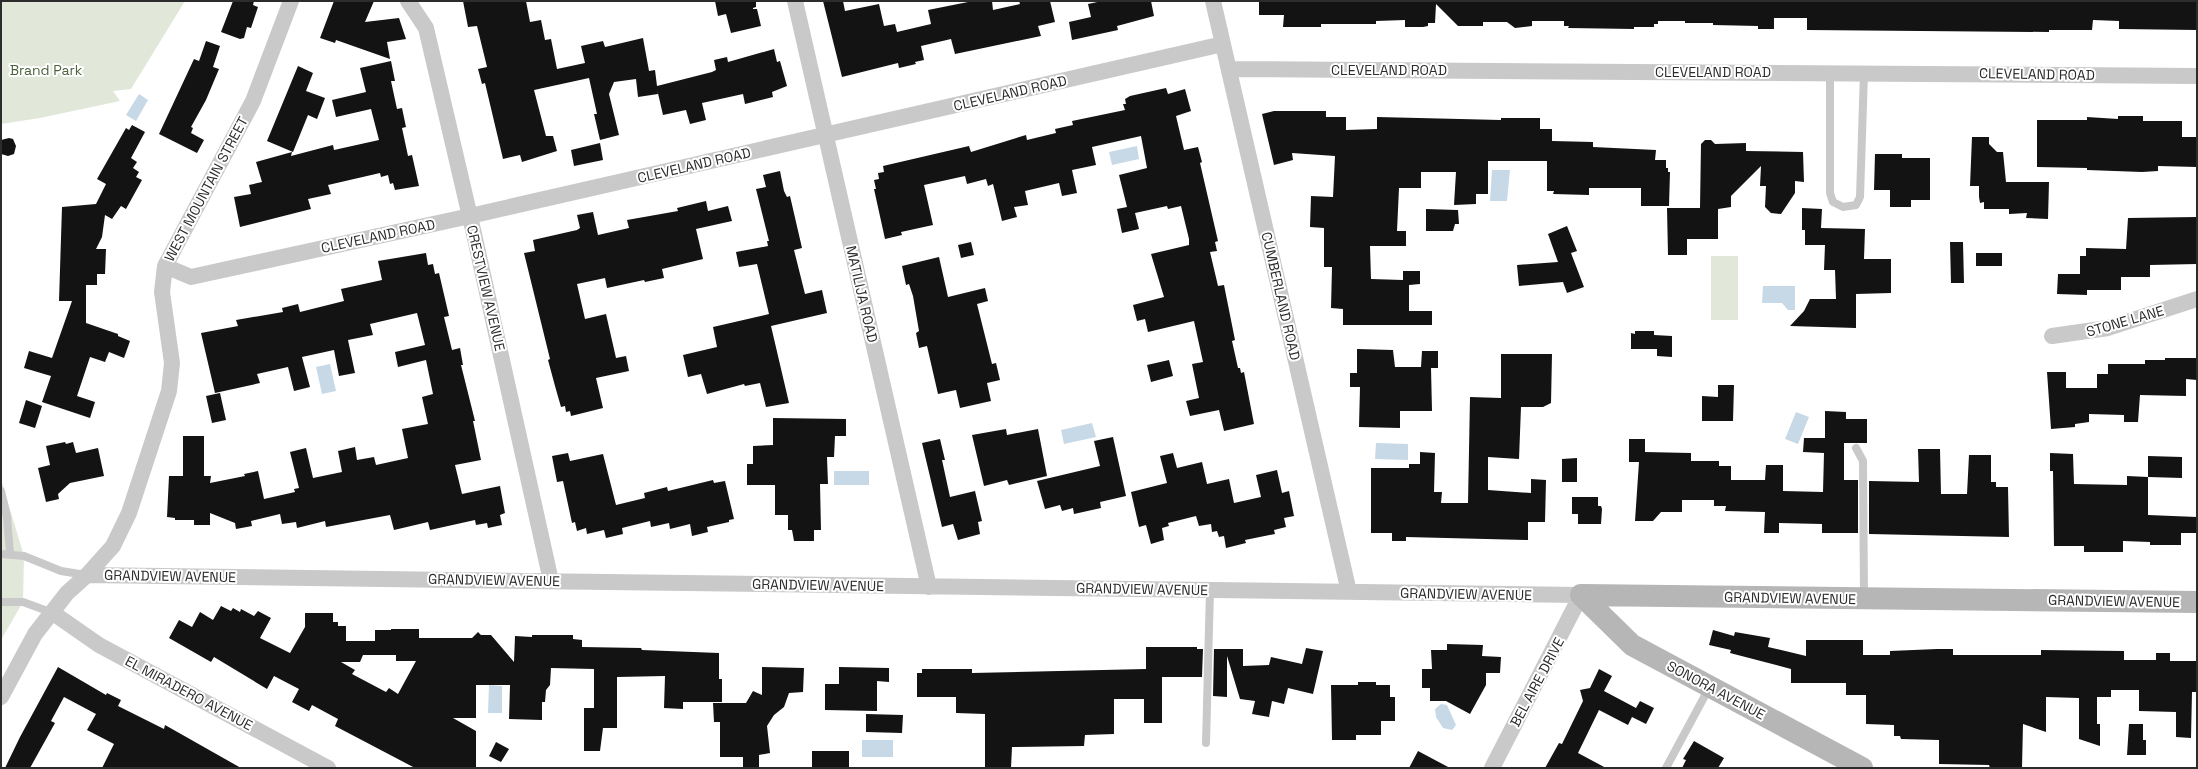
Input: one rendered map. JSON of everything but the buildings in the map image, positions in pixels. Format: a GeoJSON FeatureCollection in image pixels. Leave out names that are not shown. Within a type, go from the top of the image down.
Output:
{"type":"FeatureCollection","features":[{"type":"Feature","properties":{"kind":"street","name":"WEST MOUNTAIN STREET"},"geometry":{"type":"LineString","coordinates":[[1,697],[35,634],[53,613],[67,593],[87,575],[113,546],[129,513],[169,392],[172,363],[162,292],[165,266],[253,102],[291,1]]}},
{"type":"Feature","properties":{"kind":"street","name":"CRESTVIEW AVENUE"},"geometry":{"type":"LineString","coordinates":[[408,1],[426,28],[470,216],[551,581]]}},
{"type":"Feature","properties":{"kind":"street","name":"MATILIJA ROAD"},"geometry":{"type":"LineString","coordinates":[[795,1],[929,587]]}},
{"type":"Feature","properties":{"kind":"street","name":"CUMBERLAND ROAD"},"geometry":{"type":"LineString","coordinates":[[1213,1],[1349,592]]}},
{"type":"Feature","properties":{"kind":"street","name":"CLEVELAND ROAD"},"geometry":{"type":"LineString","coordinates":[[165,266],[190,277],[470,216],[1223,44]]}},
{"type":"Feature","properties":{"kind":"street","name":"CLEVELAND ROAD"},"geometry":{"type":"LineString","coordinates":[[1229,69],[2197,76]]}},
{"type":"Feature","properties":{"kind":"street","name":"STONE LANE"},"geometry":{"type":"LineString","coordinates":[[2052,336],[2108,328],[2197,299]]}},
{"type":"Feature","properties":{"kind":"street","name":"GRANDVIEW AVENUE"},"geometry":{"type":"LineString","coordinates":[[87,575],[1581,596],[2197,602]]}},
{"type":"Feature","properties":{"kind":"street","name":"SONORA AVENUE"},"geometry":{"type":"LineString","coordinates":[[1581,596],[1632,645],[1862,768]]}},
{"type":"Feature","properties":{"kind":"street","name":"BEL AIRE DRIVE"},"geometry":{"type":"LineString","coordinates":[[1492,768],[1581,596]]}},
{"type":"Feature","properties":{"kind":"street","name":"EL MIRADERO AVENUE"},"geometry":{"type":"LineString","coordinates":[[53,613],[99,645],[328,768]]}},
{"type":"Feature","properties":{"kind":"lane"},"geometry":{"type":"LineString","coordinates":[[1830,73],[1830,193],[1833,202],[1843,207],[1856,204],[1860,197],[1864,73]]}},
{"type":"Feature","properties":{"kind":"lane"},"geometry":{"type":"LineString","coordinates":[[1856,448],[1863,461],[1864,598]]}},
{"type":"Feature","properties":{"kind":"lane"},"geometry":{"type":"LineString","coordinates":[[1,492],[7,517],[10,554]]}},
{"type":"Feature","properties":{"kind":"lane"},"geometry":{"type":"LineString","coordinates":[[1,554],[24,556],[61,571],[87,575]]}},
{"type":"Feature","properties":{"kind":"lane"},"geometry":{"type":"LineString","coordinates":[[1206,742],[1210,590]]}},
{"type":"Feature","properties":{"kind":"lane"},"geometry":{"type":"LineString","coordinates":[[1,602],[23,602],[53,613]]}},
{"type":"Feature","properties":{"kind":"lane"},"geometry":{"type":"LineString","coordinates":[[1666,768],[1710,687]]}},
{"type":"Feature","properties":{"kind":"green space","name":"Brand Park"},"geometry":{"type":"Polygon","coordinates":[[[1,1],[185,1],[131,89],[113,91],[120,101],[40,118],[1,124],[1,1]]]}},
{"type":"Feature","properties":{"kind":"green space"},"geometry":{"type":"Polygon","coordinates":[[[1711,256],[1738,256],[1738,320],[1711,320],[1711,256]]]}},
{"type":"Feature","properties":{"kind":"green space"},"geometry":{"type":"Polygon","coordinates":[[[1,479],[24,556],[23,602],[1,640],[1,479]]]}},
{"type":"Feature","properties":{"kind":"water"},"geometry":{"type":"Polygon","coordinates":[[[139,94],[148,100],[136,121],[126,115],[139,94]]]}},
{"type":"Feature","properties":{"kind":"water"},"geometry":{"type":"Polygon","coordinates":[[[1137,146],[1139,159],[1112,165],[1109,152],[1137,146]]]}},
{"type":"Feature","properties":{"kind":"water"},"geometry":{"type":"Polygon","coordinates":[[[1492,170],[1510,170],[1507,201],[1490,201],[1492,170]]]}},
{"type":"Feature","properties":{"kind":"water"},"geometry":{"type":"Polygon","coordinates":[[[1763,286],[1795,286],[1795,310],[1788,310],[1782,303],[1762,303],[1763,286]]]}},
{"type":"Feature","properties":{"kind":"water"},"geometry":{"type":"Polygon","coordinates":[[[330,364],[336,391],[322,394],[316,367],[330,364]]]}},
{"type":"Feature","properties":{"kind":"water"},"geometry":{"type":"Polygon","coordinates":[[[1796,412],[1809,417],[1798,444],[1785,439],[1796,412]]]}},
{"type":"Feature","properties":{"kind":"water"},"geometry":{"type":"Polygon","coordinates":[[[1092,423],[1096,437],[1064,444],[1061,430],[1092,423]]]}},
{"type":"Feature","properties":{"kind":"water"},"geometry":{"type":"Polygon","coordinates":[[[1376,443],[1408,444],[1408,460],[1375,459],[1376,443]]]}},
{"type":"Feature","properties":{"kind":"water"},"geometry":{"type":"Polygon","coordinates":[[[834,471],[869,471],[869,485],[834,485],[834,471]]]}},
{"type":"Feature","properties":{"kind":"water"},"geometry":{"type":"Polygon","coordinates":[[[489,685],[502,686],[502,713],[488,713],[489,685]]]}},
{"type":"Feature","properties":{"kind":"water"},"geometry":{"type":"Polygon","coordinates":[[[1441,704],[1447,705],[1456,725],[1452,730],[1443,728],[1436,717],[1435,709],[1441,704]]]}},
{"type":"Feature","properties":{"kind":"water"},"geometry":{"type":"Polygon","coordinates":[[[862,740],[893,740],[893,757],[862,757],[862,740]]]}}]}
